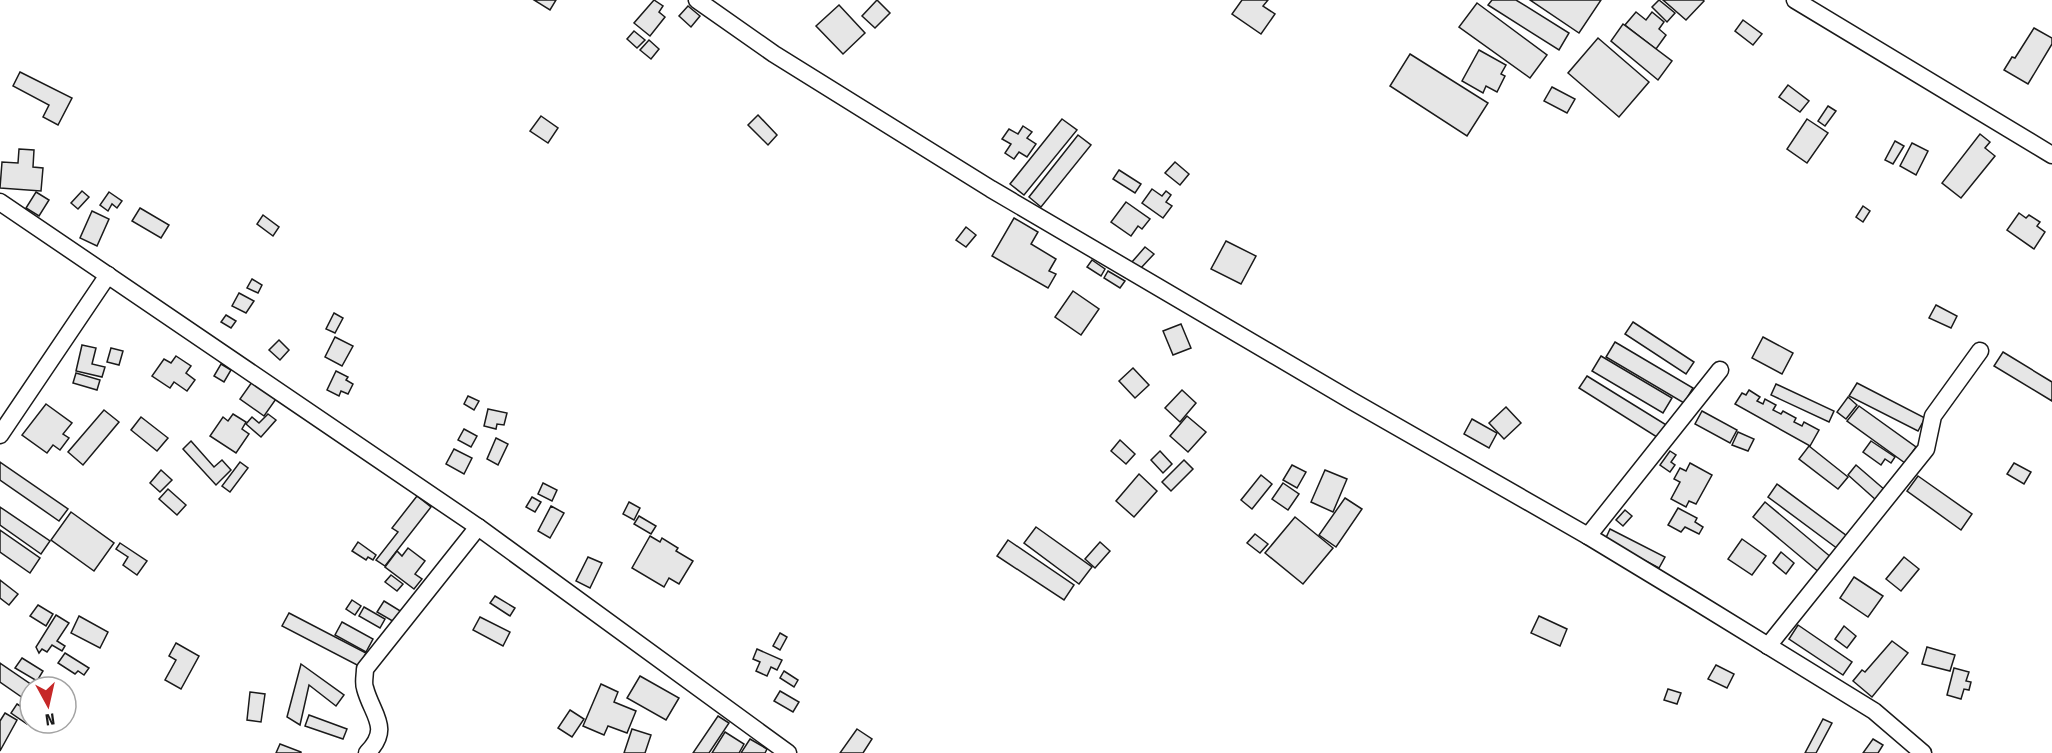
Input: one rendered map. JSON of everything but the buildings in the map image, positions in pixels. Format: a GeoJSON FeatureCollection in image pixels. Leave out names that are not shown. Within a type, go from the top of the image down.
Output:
{"type":"FeatureCollection","features":[{"type":"Feature","properties":{"kind":"street"},"geometry":{"type":"LineString","coordinates":[[697,0],[774,54],[991,189],[1352,401],[1588,536],[1874,711],[1923,753]]}},
{"type":"Feature","properties":{"kind":"street"},"geometry":{"type":"LineString","coordinates":[[1795,0],[2052,155]]}},
{"type":"Feature","properties":{"kind":"street"},"geometry":{"type":"LineString","coordinates":[[0,202],[478,527],[788,753]]}},
{"type":"Feature","properties":{"kind":"street"},"geometry":{"type":"LineString","coordinates":[[0,435],[108,275]]}},
{"type":"Feature","properties":{"kind":"street"},"geometry":{"type":"LineString","coordinates":[[1768,646],[1926,449],[1933,416],[1980,351]]}},
{"type":"Feature","properties":{"kind":"street"},"geometry":{"type":"LineString","coordinates":[[1588,536],[1720,370]]}},
{"type":"Feature","properties":{"kind":"street"},"geometry":{"type":"LineString","coordinates":[[366,753],[378,742],[379,726],[364,687],[365,669],[478,527]]}}]}
